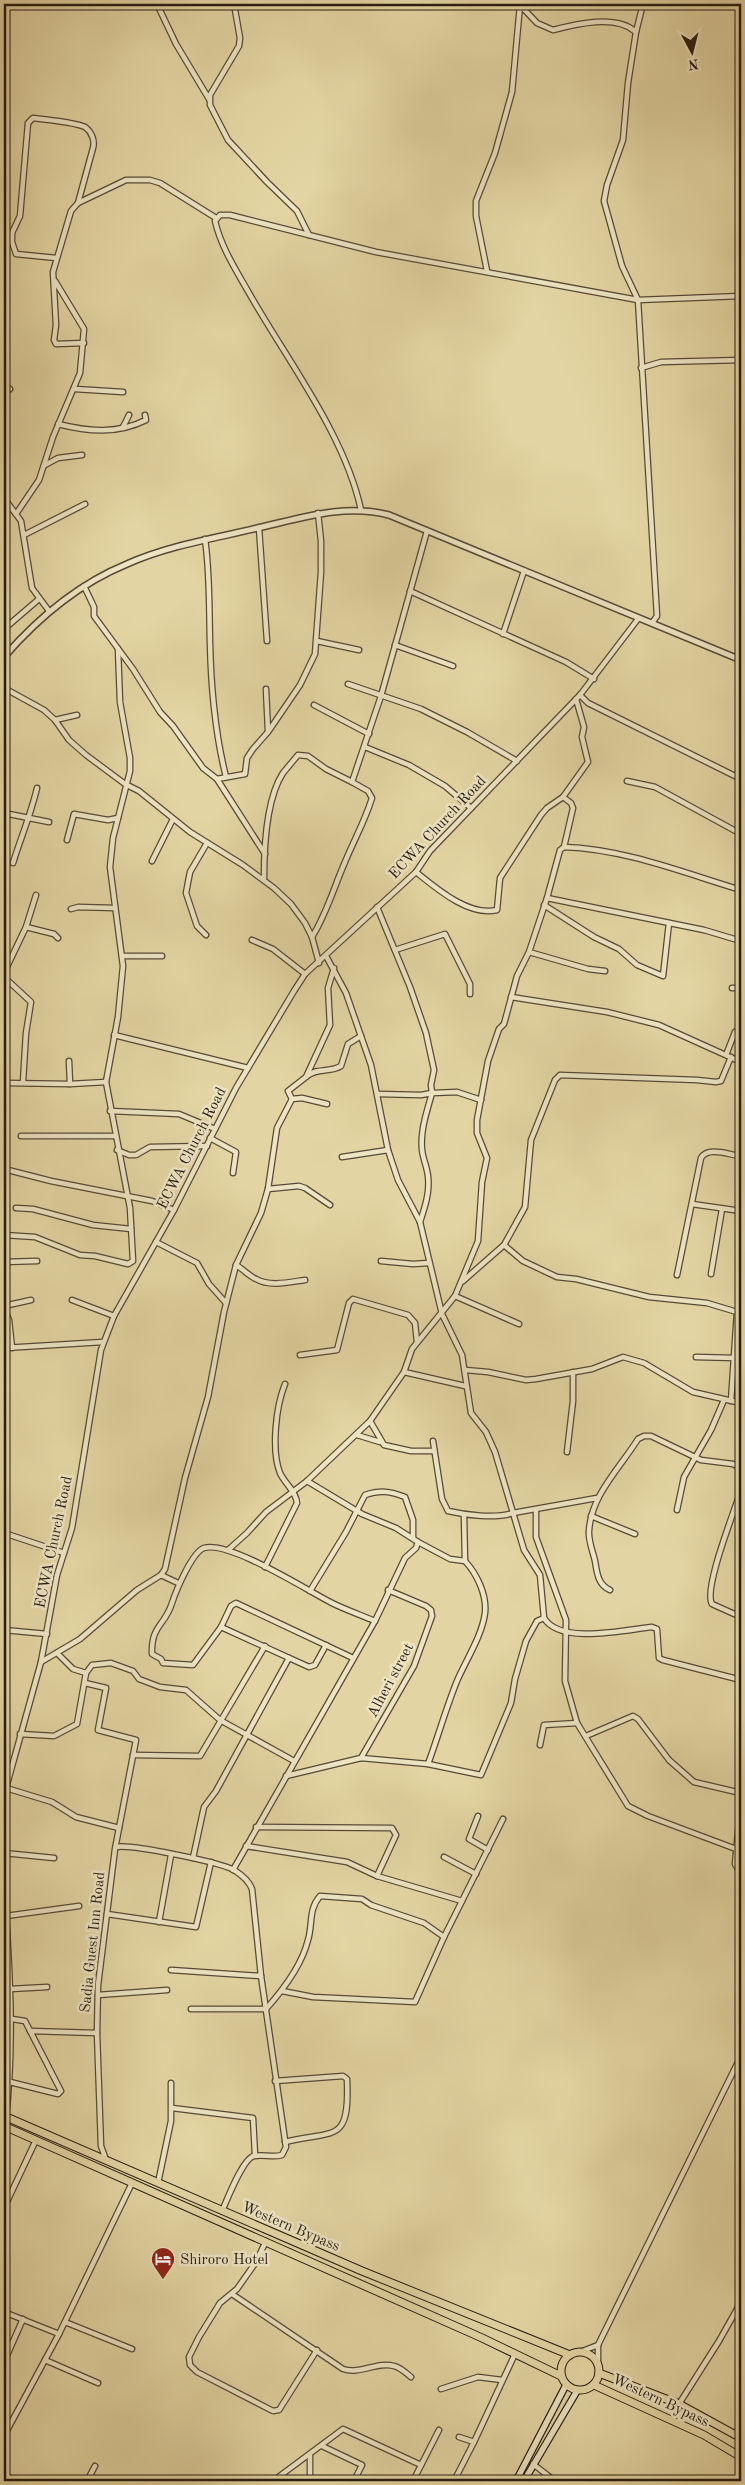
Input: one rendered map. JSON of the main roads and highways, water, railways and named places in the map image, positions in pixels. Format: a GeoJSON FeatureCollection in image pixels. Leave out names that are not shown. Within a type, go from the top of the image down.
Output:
{"type":"FeatureCollection","features":[{"type":"Feature","properties":{"kind":"main road","name":"Western Bypass"},"geometry":{"type":"LineString","coordinates":[[5,2117],[362,2271],[570,2355]]}},
{"type":"Feature","properties":{"kind":"main road","name":"Western Bypass"},"geometry":{"type":"LineString","coordinates":[[4,2126],[266,2241],[561,2376]]}},
{"type":"Feature","properties":{"kind":"main road"},"geometry":{"type":"LineString","coordinates":[[580,2352],[588,2354],[598,2364],[599,2373],[594,2385],[586,2390],[577,2391],[566,2385],[561,2376],[561,2366],[570,2355],[580,2352]]}},
{"type":"Feature","properties":{"kind":"main road","name":"Western Bypass"},"geometry":{"type":"LineString","coordinates":[[599,2373],[679,2404],[740,2436]]}},
{"type":"Feature","properties":{"kind":"main road"},"geometry":{"type":"LineString","coordinates":[[516,2481],[566,2385]]}},
{"type":"Feature","properties":{"kind":"main road","name":"Western Bypass"},"geometry":{"type":"LineString","coordinates":[[594,2385],[704,2435],[741,2457]]}},
{"type":"Feature","properties":{"kind":"main road"},"geometry":{"type":"LineString","coordinates":[[524,2481],[577,2391]]}},
{"type":"Feature","properties":{"kind":"place","name":"Shiroro Hotel"},"geometry":{"type":"Point","coordinates":[163,2280]}}]}
